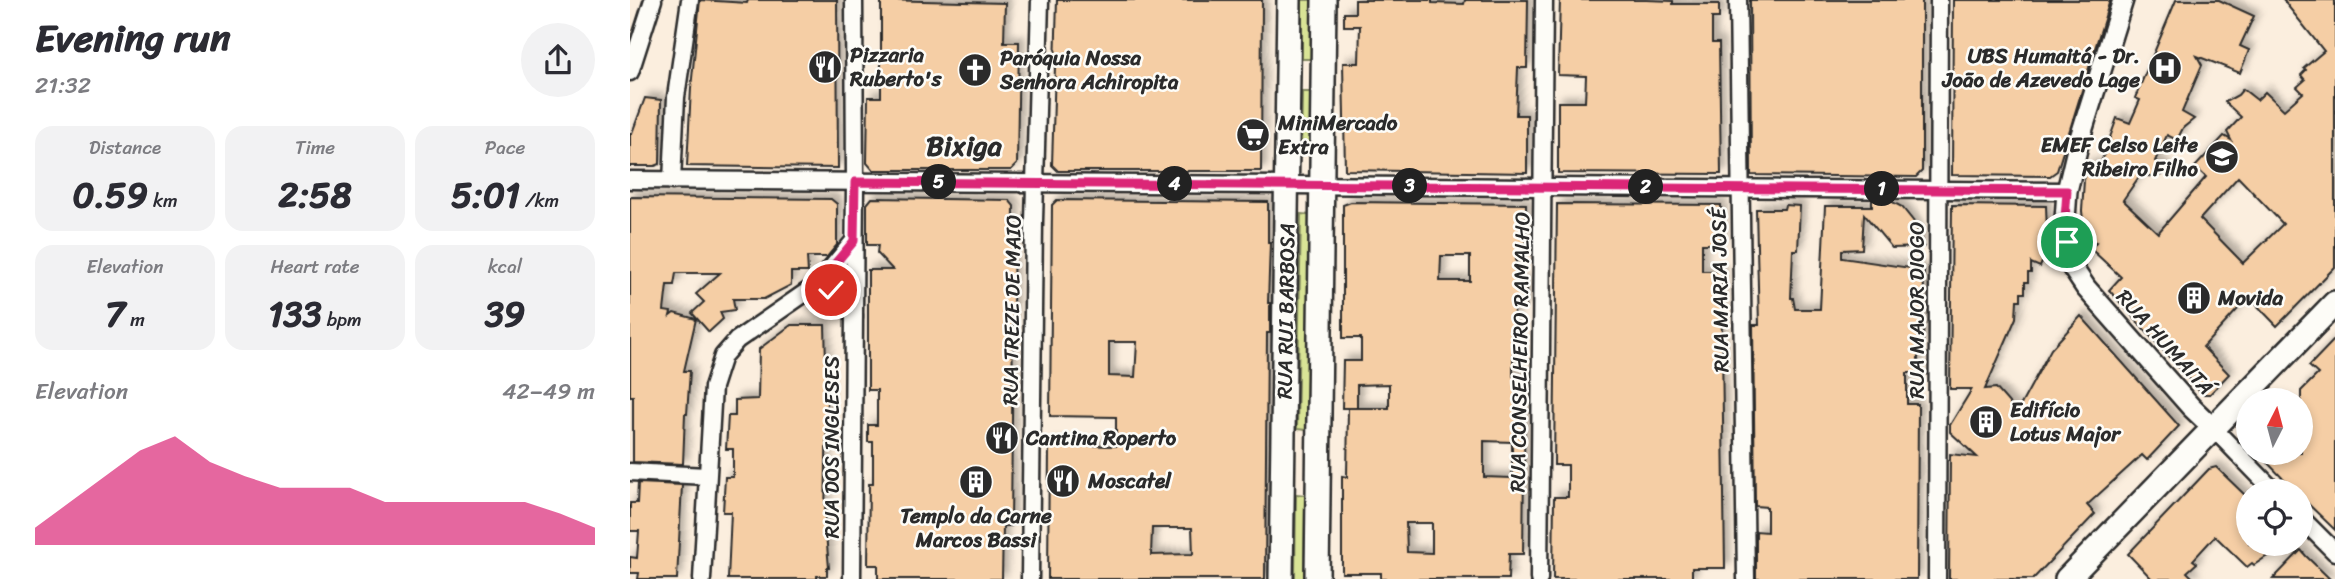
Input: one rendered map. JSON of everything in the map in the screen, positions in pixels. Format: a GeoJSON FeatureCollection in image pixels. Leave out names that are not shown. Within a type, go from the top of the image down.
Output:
{"type":"FeatureCollection","features":[{"type":"Feature","properties":{"kind":"main road","name":"RUA RUI BARBOSA"},"geometry":{"type":"LineString","coordinates":[[1281,579],[1289,0]]}},
{"type":"Feature","properties":{"kind":"main road","name":"RUA RUI BARBOSA"},"geometry":{"type":"LineString","coordinates":[[1317,579],[1324,0]]}},
{"type":"Feature","properties":{"kind":"main road"},"geometry":{"type":"LineString","coordinates":[[1289,75],[1324,75]]}},
{"type":"Feature","properties":{"kind":"main road"},"geometry":{"type":"LineString","coordinates":[[2067,579],[2335,303]]}},
{"type":"Feature","properties":{"kind":"main road"},"geometry":{"type":"LineString","coordinates":[[1284,441],[1303,449],[1314,447],[1319,442]]}},
{"type":"Feature","properties":{"kind":"main road"},"geometry":{"type":"LineString","coordinates":[[1283,486],[1302,474],[1317,475],[1319,479]]}},
{"type":"Feature","properties":{"kind":"street"},"geometry":{"type":"LineString","coordinates":[[630,72],[653,0]]}},
{"type":"Feature","properties":{"kind":"street"},"geometry":{"type":"LineString","coordinates":[[672,181],[676,97],[690,0]]}},
{"type":"Feature","properties":{"kind":"street","name":"RUA DOS INGLESES"},"geometry":{"type":"LineString","coordinates":[[852,579],[854,0]]}},
{"type":"Feature","properties":{"kind":"street","name":"RUA TREZE DE MAIO"},"geometry":{"type":"LineString","coordinates":[[1030,579],[1040,0]]}},
{"type":"Feature","properties":{"kind":"street","name":"RUA CONSELHEIRO RAMALHO"},"geometry":{"type":"LineString","coordinates":[[1539,579],[1545,0]]}},
{"type":"Feature","properties":{"kind":"street","name":"RUA MARIA JOSÉ"},"geometry":{"type":"LineString","coordinates":[[1738,0],[1746,579]]}},
{"type":"Feature","properties":{"kind":"street","name":"RUA MAJOR DIOGO"},"geometry":{"type":"LineString","coordinates":[[1937,579],[1939,0]]}},
{"type":"Feature","properties":{"kind":"street","name":"RUA HUMAITÁ"},"geometry":{"type":"LineString","coordinates":[[2123,0],[2079,141],[2067,191],[2065,219],[2068,254],[2072,267],[2086,288],[2192,407],[2262,479]]}},
{"type":"Feature","properties":{"kind":"street"},"geometry":{"type":"LineString","coordinates":[[630,180],[2067,191]]}},
{"type":"Feature","properties":{"kind":"street"},"geometry":{"type":"LineString","coordinates":[[702,579],[713,387],[723,356],[737,340],[818,284],[854,241]]}},
{"type":"Feature","properties":{"kind":"street"},"geometry":{"type":"LineString","coordinates":[[818,284],[844,299],[854,316]]}},
{"type":"Feature","properties":{"kind":"street"},"geometry":{"type":"LineString","coordinates":[[630,473],[706,476]]}},
{"type":"Feature","properties":{"kind":"street"},"geometry":{"type":"LineString","coordinates":[[2313,530],[2335,552]]}},
{"type":"Feature","properties":{"kind":"green space"},"geometry":{"type":"Polygon","coordinates":[[[1302,0],[1311,0],[1311,59],[1302,59],[1302,0]]]}},
{"type":"Feature","properties":{"kind":"green space"},"geometry":{"type":"Polygon","coordinates":[[[1302,92],[1311,92],[1310,153],[1301,153],[1302,92]]]}},
{"type":"Feature","properties":{"kind":"green space"},"geometry":{"type":"Polygon","coordinates":[[[1301,214],[1310,215],[1306,430],[1297,429],[1301,214]]]}},
{"type":"Feature","properties":{"kind":"green space"},"geometry":{"type":"Polygon","coordinates":[[[1296,494],[1305,495],[1304,579],[1295,579],[1296,494]]]}},
{"type":"Feature","properties":{"kind":"building"},"geometry":{"type":"Polygon","coordinates":[[[700,0],[747,3],[748,0],[837,0],[838,168],[687,166],[691,88],[700,0]]]}},
{"type":"Feature","properties":{"kind":"building"},"geometry":{"type":"Polygon","coordinates":[[[881,0],[1005,3],[1004,42],[1019,42],[1017,164],[1011,170],[873,170],[867,163],[868,97],[881,97],[881,0]]]}},
{"type":"Feature","properties":{"kind":"building"},"geometry":{"type":"Polygon","coordinates":[[[1057,0],[1262,0],[1261,171],[1058,171],[1052,165],[1057,0]]]}},
{"type":"Feature","properties":{"kind":"building"},"geometry":{"type":"Polygon","coordinates":[[[1355,0],[1432,0],[1432,3],[1464,4],[1465,0],[1528,0],[1527,68],[1518,68],[1516,115],[1527,115],[1527,173],[1345,170],[1343,63],[1359,63],[1360,26],[1344,26],[1344,13],[1355,13],[1355,0]]]}},
{"type":"Feature","properties":{"kind":"building"},"geometry":{"type":"Polygon","coordinates":[[[1560,0],[1646,0],[1673,1],[1673,4],[1719,4],[1719,18],[1712,18],[1712,43],[1719,43],[1721,174],[1558,173],[1558,102],[1585,102],[1586,76],[1558,75],[1560,0]]]}},
{"type":"Feature","properties":{"kind":"building"},"geometry":{"type":"Polygon","coordinates":[[[1750,0],[1922,0],[1922,171],[1916,177],[1751,175],[1750,0]]]}},
{"type":"Feature","properties":{"kind":"building"},"geometry":{"type":"Polygon","coordinates":[[[1953,0],[2110,0],[2057,171],[2050,176],[1952,175],[1953,0]]]}},
{"type":"Feature","properties":{"kind":"building"},"geometry":{"type":"Polygon","coordinates":[[[2176,0],[2219,0],[2254,16],[2240,46],[2249,50],[2240,73],[2197,56],[2202,65],[2182,112],[2194,119],[2183,128],[2177,140],[2167,135],[2155,161],[2165,166],[2162,175],[2152,177],[2141,174],[2123,200],[2158,233],[2206,177],[2195,167],[2224,136],[2231,140],[2227,132],[2241,117],[2225,102],[2243,89],[2257,100],[2265,92],[2284,110],[2303,93],[2297,87],[2305,80],[2301,75],[2306,70],[2304,68],[2324,51],[2283,0],[2335,0],[2335,267],[2277,326],[2249,297],[2203,347],[2229,374],[2210,394],[2202,394],[2109,290],[2121,277],[2091,249],[2096,242],[2085,239],[2082,211],[2088,163],[2099,168],[2117,118],[2130,123],[2140,100],[2135,98],[2176,0]],[[2238,177],[2200,219],[2243,263],[2283,224],[2238,177]]]}},
{"type":"Feature","properties":{"kind":"building"},"geometry":{"type":"Polygon","coordinates":[[[645,98],[661,100],[660,164],[630,166],[630,133],[645,98]]]}},
{"type":"Feature","properties":{"kind":"building"},"geometry":{"type":"Polygon","coordinates":[[[630,197],[831,199],[837,204],[837,245],[827,257],[807,257],[808,272],[791,272],[791,285],[764,299],[733,299],[735,310],[720,312],[723,319],[709,332],[692,313],[704,302],[696,294],[720,273],[676,273],[674,285],[667,285],[664,311],[671,312],[670,316],[674,313],[696,319],[684,371],[690,371],[683,464],[633,462],[633,396],[630,396],[630,197]]]}},
{"type":"Feature","properties":{"kind":"building"},"geometry":{"type":"Polygon","coordinates":[[[872,198],[1009,200],[1014,206],[1011,526],[1003,526],[1002,579],[878,579],[878,565],[868,565],[869,484],[873,484],[873,442],[868,442],[868,425],[877,425],[877,390],[868,390],[868,270],[893,270],[877,253],[878,245],[867,245],[867,204],[872,198]]]}},
{"type":"Feature","properties":{"kind":"building"},"geometry":{"type":"Polygon","coordinates":[[[1057,200],[1268,202],[1270,333],[1267,333],[1265,579],[1048,579],[1049,445],[1116,446],[1116,417],[1050,416],[1052,205],[1057,200]],[[1109,342],[1109,376],[1135,377],[1137,342],[1109,342]],[[1152,528],[1151,555],[1193,554],[1192,528],[1152,528]]]}},
{"type":"Feature","properties":{"kind":"building"},"geometry":{"type":"Polygon","coordinates":[[[1872,200],[1889,200],[1902,207],[1914,222],[1924,247],[1892,248],[1864,214],[1862,249],[1842,250],[1842,258],[1924,270],[1923,344],[1918,344],[1918,373],[1907,373],[1907,404],[1918,404],[1917,579],[1756,579],[1756,531],[1767,532],[1767,507],[1755,506],[1753,325],[1759,325],[1756,209],[1800,206],[1798,250],[1793,250],[1791,298],[1795,309],[1820,309],[1825,206],[1872,206],[1872,200]]]}},
{"type":"Feature","properties":{"kind":"building"},"geometry":{"type":"Polygon","coordinates":[[[1351,202],[1526,204],[1525,256],[1516,256],[1516,282],[1526,282],[1526,308],[1514,307],[1513,342],[1513,376],[1525,376],[1523,554],[1509,554],[1508,579],[1381,579],[1381,573],[1342,573],[1342,476],[1347,477],[1348,408],[1342,408],[1343,361],[1361,361],[1361,338],[1343,338],[1343,205],[1351,202]],[[1441,256],[1440,281],[1470,281],[1470,256],[1441,256]],[[1389,384],[1357,385],[1357,408],[1389,408],[1389,384]],[[1484,441],[1484,477],[1512,478],[1512,442],[1484,441]],[[1406,523],[1407,552],[1432,553],[1432,523],[1406,523]]]}},
{"type":"Feature","properties":{"kind":"building"},"geometry":{"type":"Polygon","coordinates":[[[1557,204],[1721,205],[1721,244],[1702,244],[1702,271],[1721,271],[1725,568],[1692,568],[1692,579],[1553,579],[1554,497],[1568,497],[1568,465],[1554,465],[1557,204]]]}},
{"type":"Feature","properties":{"kind":"building"},"geometry":{"type":"Polygon","coordinates":[[[1952,205],[2046,206],[2048,258],[2044,258],[2040,267],[2031,263],[2031,273],[2028,273],[2028,282],[2025,282],[2025,293],[2021,293],[2021,300],[2017,300],[2016,318],[1985,389],[1996,388],[2017,412],[2051,349],[2081,316],[2179,426],[2147,460],[2142,455],[2087,505],[2095,514],[2033,579],[1949,579],[1950,454],[1977,457],[1950,432],[1950,425],[1972,389],[1950,389],[1952,205]]]}},
{"type":"Feature","properties":{"kind":"building"},"geometry":{"type":"Polygon","coordinates":[[[791,325],[825,325],[825,522],[829,568],[827,576],[817,576],[817,579],[728,579],[731,512],[723,512],[725,477],[733,477],[733,449],[726,449],[728,416],[735,416],[735,400],[758,399],[759,349],[791,325]]]}},
{"type":"Feature","properties":{"kind":"building"},"geometry":{"type":"Polygon","coordinates":[[[2335,339],[2335,530],[2313,509],[2313,479],[2283,479],[2271,466],[2314,466],[2314,388],[2304,388],[2318,374],[2309,366],[2335,339]]]}},
{"type":"Feature","properties":{"kind":"building"},"geometry":{"type":"Polygon","coordinates":[[[2216,467],[2236,486],[2236,556],[2267,556],[2247,567],[2215,536],[2193,560],[2197,563],[2187,572],[2194,579],[2152,579],[2128,554],[2209,469],[2216,467]]]}},
{"type":"Feature","properties":{"kind":"building"},"geometry":{"type":"Polygon","coordinates":[[[638,483],[682,485],[677,579],[638,579],[639,573],[630,573],[630,557],[637,558],[639,531],[630,531],[630,503],[637,503],[638,483]]]}},
{"type":"Feature","properties":{"kind":"building"},"geometry":{"type":"Polygon","coordinates":[[[2295,556],[2306,556],[2330,579],[2273,579],[2295,556]]]}},
{"type":"Feature","properties":{"kind":"place","name":"Pizzaria Ruberto's"},"geometry":{"type":"Point","coordinates":[825,67]}},
{"type":"Feature","properties":{"kind":"place","name":"UBS Humaitá - Dr. João de Azevedo Lage"},"geometry":{"type":"Point","coordinates":[2165,68]}},
{"type":"Feature","properties":{"kind":"place","name":"Paróquia Nossa Senhora Achiropita"},"geometry":{"type":"Point","coordinates":[975,70]}},
{"type":"Feature","properties":{"kind":"place","name":"MiniMercado Extra"},"geometry":{"type":"Point","coordinates":[1253,135]}},
{"type":"Feature","properties":{"kind":"place","name":"EMEF Celso Leite Ribeiro Filho"},"geometry":{"type":"Point","coordinates":[2222,157]}},
{"type":"Feature","properties":{"kind":"place","name":"Movida"},"geometry":{"type":"Point","coordinates":[2194,298]}},
{"type":"Feature","properties":{"kind":"place","name":"Edifício Lotus Major"},"geometry":{"type":"Point","coordinates":[1986,422]}},
{"type":"Feature","properties":{"kind":"place","name":"Cantina Roperto"},"geometry":{"type":"Point","coordinates":[1002,438]}},
{"type":"Feature","properties":{"kind":"place","name":"Moscatel"},"geometry":{"type":"Point","coordinates":[1063,481]}},
{"type":"Feature","properties":{"kind":"place","name":"Templo da Carne Marcos Bassi"},"geometry":{"type":"Point","coordinates":[976,482]}},
{"type":"Feature","properties":{"kind":"district","name":"Bixiga"},"geometry":{"type":"Point","coordinates":[964,145]}},
{"type":"Feature","properties":{"kind":"route"},"geometry":{"type":"LineString","coordinates":[[831,290],[818,284],[854,241],[855,182],[2067,191],[2067,242]]}}]}
